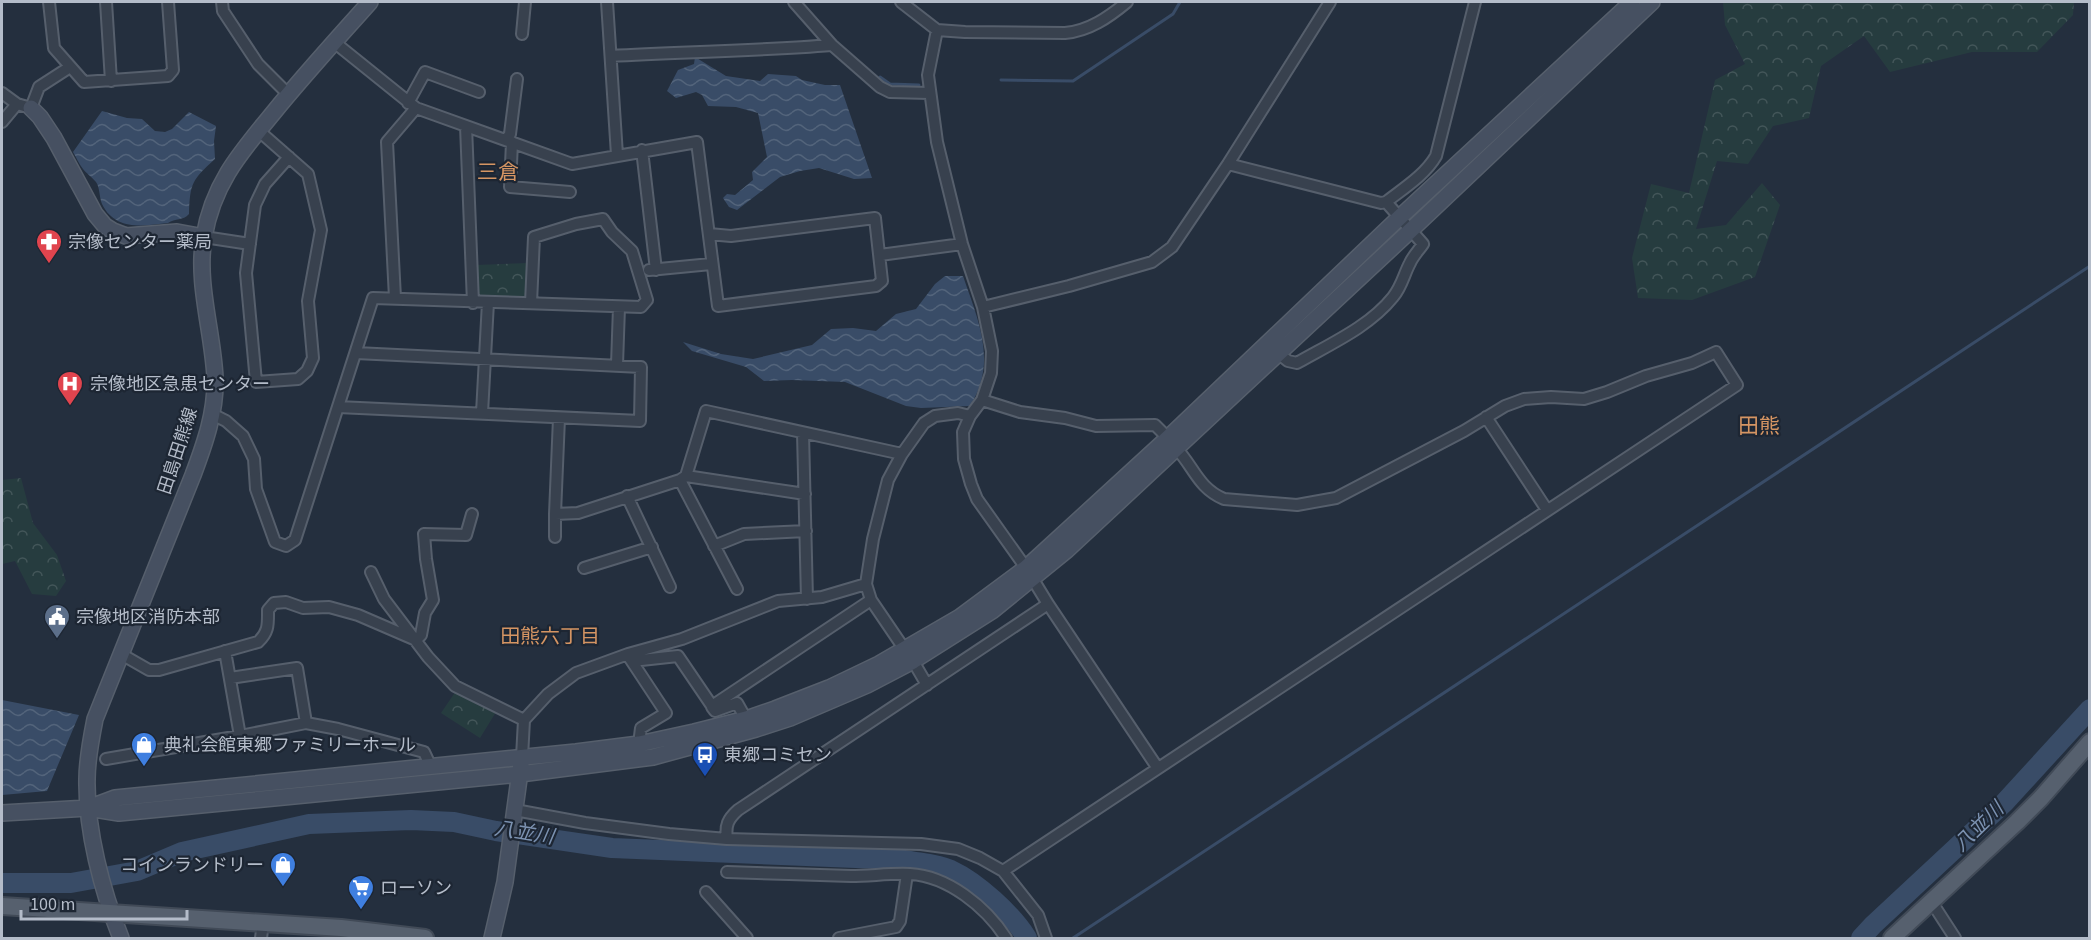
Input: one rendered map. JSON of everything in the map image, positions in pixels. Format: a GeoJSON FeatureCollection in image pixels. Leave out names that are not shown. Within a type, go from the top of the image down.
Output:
{"type":"FeatureCollection","features":[{"type":"Feature","properties":{"kind":"main road"},"geometry":{"type":"LineString","coordinates":[[1892,939],[2018,822],[2090,742]]}},
{"type":"Feature","properties":{"kind":"main road"},"geometry":{"type":"LineString","coordinates":[[2,906],[111,914],[262,931],[341,928],[425,939]]}},
{"type":"Feature","properties":{"kind":"street"},"geometry":{"type":"LineString","coordinates":[[49,2],[54,48],[84,82],[168,76],[173,70],[168,2]]}},
{"type":"Feature","properties":{"kind":"street"},"geometry":{"type":"LineString","coordinates":[[106,2],[111,81]]}},
{"type":"Feature","properties":{"kind":"street"},"geometry":{"type":"LineString","coordinates":[[222,2],[223,11],[258,64],[288,94]]}},
{"type":"Feature","properties":{"kind":"street","name":"田島田熊線"},"geometry":{"type":"LineString","coordinates":[[120,939],[97,859],[88,808],[88,753],[95,719],[207,436],[212,414],[215,376],[203,281],[204,237],[223,179],[233,162],[288,94],[370,2]]}},
{"type":"Feature","properties":{"kind":"street"},"geometry":{"type":"LineString","coordinates":[[522,34],[525,2]]}},
{"type":"Feature","properties":{"kind":"street"},"geometry":{"type":"LineString","coordinates":[[607,2],[617,155]]}},
{"type":"Feature","properties":{"kind":"street"},"geometry":{"type":"LineString","coordinates":[[794,2],[832,45],[880,87],[890,92],[929,93]]}},
{"type":"Feature","properties":{"kind":"street"},"geometry":{"type":"LineString","coordinates":[[901,2],[937,30],[965,32],[1077,32],[1096,25],[1126,2]]}},
{"type":"Feature","properties":{"kind":"street"},"geometry":{"type":"LineString","coordinates":[[983,307],[1069,286],[1152,262],[1172,247],[1228,164],[1330,2]]}},
{"type":"Feature","properties":{"kind":"street"},"geometry":{"type":"LineString","coordinates":[[1228,164],[1381,203],[1386,202],[1420,176],[1432,164],[1436,156],[1475,2]]}},
{"type":"Feature","properties":{"kind":"street"},"geometry":{"type":"LineString","coordinates":[[1172,443],[1400,217],[1632,2]]}},
{"type":"Feature","properties":{"kind":"street"},"geometry":{"type":"LineString","coordinates":[[2,813],[88,808],[119,813],[520,774],[653,757],[790,718],[841,696],[909,656],[960,616],[1029,573],[1172,443],[1278,353],[1652,2]]}},
{"type":"Feature","properties":{"kind":"street"},"geometry":{"type":"LineString","coordinates":[[937,30],[928,75],[937,142],[962,244],[983,307],[992,351],[991,373],[982,400],[970,416],[963,432],[964,459],[971,484],[977,499],[1029,573],[1157,767]]}},
{"type":"Feature","properties":{"kind":"street"},"geometry":{"type":"LineString","coordinates":[[334,42],[412,105],[572,164],[697,142],[718,306],[876,286],[882,281],[875,218],[731,236],[709,234]]}},
{"type":"Feature","properties":{"kind":"street"},"geometry":{"type":"LineString","coordinates":[[611,56],[724,50],[761,51],[832,45]]}},
{"type":"Feature","properties":{"kind":"street"},"geometry":{"type":"LineString","coordinates":[[2,122],[24,106],[39,87],[70,67]]}},
{"type":"Feature","properties":{"kind":"street"},"geometry":{"type":"LineString","coordinates":[[395,298],[387,142],[412,105],[426,72],[479,92]]}},
{"type":"Feature","properties":{"kind":"street"},"geometry":{"type":"LineString","coordinates":[[518,79],[509,141],[510,187],[570,192]]}},
{"type":"Feature","properties":{"kind":"street"},"geometry":{"type":"LineString","coordinates":[[2,93],[24,106],[54,138],[95,214],[114,231],[126,236],[177,232],[250,244]]}},
{"type":"Feature","properties":{"kind":"street"},"geometry":{"type":"LineString","coordinates":[[466,126],[473,303]]}},
{"type":"Feature","properties":{"kind":"street"},"geometry":{"type":"LineString","coordinates":[[258,131],[289,157],[308,174],[321,230],[308,301],[313,358],[307,371],[298,379],[256,382],[246,273],[255,205],[265,184],[289,157]]}},
{"type":"Feature","properties":{"kind":"street"},"geometry":{"type":"LineString","coordinates":[[642,150],[656,270]]}},
{"type":"Feature","properties":{"kind":"street"},"geometry":{"type":"LineString","coordinates":[[1278,353],[1288,361],[1297,363],[1359,327],[1394,296],[1402,284],[1410,262],[1424,244],[1386,202]]}},
{"type":"Feature","properties":{"kind":"street"},"geometry":{"type":"LineString","coordinates":[[212,414],[226,421],[243,436],[254,459],[256,489],[275,542],[286,546],[295,540],[373,298],[618,308],[641,307],[647,300],[632,251],[612,232],[603,219],[576,224],[534,237],[531,303]]}},
{"type":"Feature","properties":{"kind":"street"},"geometry":{"type":"LineString","coordinates":[[880,255],[962,244]]}},
{"type":"Feature","properties":{"kind":"street"},"geometry":{"type":"LineString","coordinates":[[640,271],[711,264]]}},
{"type":"Feature","properties":{"kind":"street"},"geometry":{"type":"LineString","coordinates":[[482,413],[488,302]]}},
{"type":"Feature","properties":{"kind":"street"},"geometry":{"type":"LineString","coordinates":[[617,365],[618,308]]}},
{"type":"Feature","properties":{"kind":"street"},"geometry":{"type":"LineString","coordinates":[[982,400],[1020,412],[1065,418],[1096,426],[1155,425],[1187,459],[1204,487],[1213,494],[1224,499],[1298,505],[1336,498],[1358,488],[1486,417],[1524,399],[1551,397],[1584,399],[1646,376],[1692,363],[1716,352],[1737,385],[1003,871]]}},
{"type":"Feature","properties":{"kind":"street"},"geometry":{"type":"LineString","coordinates":[[338,407],[640,421],[641,367],[356,353]]}},
{"type":"Feature","properties":{"kind":"street"},"geometry":{"type":"LineString","coordinates":[[737,589],[714,546],[683,478],[706,411],[902,454]]}},
{"type":"Feature","properties":{"kind":"street"},"geometry":{"type":"LineString","coordinates":[[927,685],[871,600],[866,584],[873,539],[888,480],[902,454],[924,423],[935,416],[958,413],[970,416]]}},
{"type":"Feature","properties":{"kind":"street"},"geometry":{"type":"LineString","coordinates":[[1486,417],[1546,510]]}},
{"type":"Feature","properties":{"kind":"street"},"geometry":{"type":"LineString","coordinates":[[555,537],[559,418]]}},
{"type":"Feature","properties":{"kind":"street"},"geometry":{"type":"LineString","coordinates":[[803,433],[807,599]]}},
{"type":"Feature","properties":{"kind":"street"},"geometry":{"type":"LineString","coordinates":[[555,514],[578,513],[683,478],[805,494]]}},
{"type":"Feature","properties":{"kind":"street"},"geometry":{"type":"LineString","coordinates":[[627,496],[670,587]]}},
{"type":"Feature","properties":{"kind":"street"},"geometry":{"type":"LineString","coordinates":[[416,640],[421,635],[425,613],[433,600],[424,534],[466,535],[472,514]]}},
{"type":"Feature","properties":{"kind":"street"},"geometry":{"type":"LineString","coordinates":[[714,546],[744,534],[806,531]]}},
{"type":"Feature","properties":{"kind":"street"},"geometry":{"type":"LineString","coordinates":[[584,568],[652,548]]}},
{"type":"Feature","properties":{"kind":"street"},"geometry":{"type":"LineString","coordinates":[[371,572],[384,599],[436,668],[455,686],[524,720]]}},
{"type":"Feature","properties":{"kind":"street"},"geometry":{"type":"LineString","coordinates":[[492,939],[505,882],[522,757],[524,720],[548,694],[576,673],[630,658],[778,601],[822,597],[866,584]]}},
{"type":"Feature","properties":{"kind":"street"},"geometry":{"type":"LineString","coordinates":[[711,706],[871,600]]}},
{"type":"Feature","properties":{"kind":"street"},"geometry":{"type":"LineString","coordinates":[[122,654],[149,670],[159,670],[258,642],[268,629],[269,607],[274,603],[285,602],[303,608],[329,607],[358,615],[408,639],[416,640]]}},
{"type":"Feature","properties":{"kind":"street"},"geometry":{"type":"LineString","coordinates":[[727,839],[728,818],[738,810],[1048,604]]}},
{"type":"Feature","properties":{"kind":"street"},"geometry":{"type":"LineString","coordinates":[[225,651],[240,736]]}},
{"type":"Feature","properties":{"kind":"street"},"geometry":{"type":"LineString","coordinates":[[630,658],[678,656],[715,711],[737,703],[746,719]]}},
{"type":"Feature","properties":{"kind":"street"},"geometry":{"type":"LineString","coordinates":[[88,808],[118,798],[639,744],[746,719],[909,656]]}},
{"type":"Feature","properties":{"kind":"street"},"geometry":{"type":"LineString","coordinates":[[630,658],[666,713],[641,728],[639,744]]}},
{"type":"Feature","properties":{"kind":"street"},"geometry":{"type":"LineString","coordinates":[[230,678],[297,668],[306,723]]}},
{"type":"Feature","properties":{"kind":"street"},"geometry":{"type":"LineString","coordinates":[[106,759],[306,723],[338,729],[424,752],[431,767]]}},
{"type":"Feature","properties":{"kind":"street"},"geometry":{"type":"LineString","coordinates":[[515,813],[669,834],[727,839],[921,844],[958,849],[981,858],[1003,871],[1038,915],[1046,939]]}},
{"type":"Feature","properties":{"kind":"street"},"geometry":{"type":"LineString","coordinates":[[727,872],[852,876],[907,874],[927,878],[968,897],[1006,939]]}},
{"type":"Feature","properties":{"kind":"street"},"geometry":{"type":"LineString","coordinates":[[839,939],[896,927],[900,921],[907,874]]}},
{"type":"Feature","properties":{"kind":"street"},"geometry":{"type":"LineString","coordinates":[[706,892],[747,939]]}},
{"type":"Feature","properties":{"kind":"street"},"geometry":{"type":"LineString","coordinates":[[1931,901],[1955,939]]}},
{"type":"Feature","properties":{"kind":"green space"},"geometry":{"type":"Polygon","coordinates":[[[1723,2],[2074,2],[2073,15],[2037,52],[1972,52],[1890,72],[1864,36],[1821,66],[1809,118],[1773,126],[1748,164],[1717,161],[1696,229],[1726,225],[1762,183],[1780,205],[1755,277],[1692,300],[1638,298],[1632,258],[1651,184],[1689,193],[1715,80],[1745,64],[1725,25],[1723,2]]]}},
{"type":"Feature","properties":{"kind":"green space"},"geometry":{"type":"Polygon","coordinates":[[[528,263],[527,295],[523,300],[479,297],[476,294],[476,265],[528,263]]]}},
{"type":"Feature","properties":{"kind":"green space"},"geometry":{"type":"Polygon","coordinates":[[[21,478],[33,523],[57,555],[66,581],[56,596],[32,594],[15,561],[2,564],[2,480],[21,478]]]}},
{"type":"Feature","properties":{"kind":"green space"},"geometry":{"type":"Polygon","coordinates":[[[456,691],[496,712],[480,738],[441,713],[456,691]]]}},
{"type":"Feature","properties":{"kind":"water"},"geometry":{"type":"Polygon","coordinates":[[[695,57],[726,76],[760,81],[768,74],[796,76],[802,80],[825,85],[840,85],[872,178],[854,179],[819,168],[800,171],[780,177],[737,210],[729,207],[723,198],[727,194],[735,195],[753,180],[752,172],[767,157],[758,113],[736,107],[708,106],[702,95],[696,92],[676,98],[667,91],[678,70],[694,64],[695,57]]]}},
{"type":"Feature","properties":{"kind":"water"},"geometry":{"type":"Polygon","coordinates":[[[102,111],[127,118],[142,119],[155,131],[165,132],[172,129],[189,112],[216,126],[215,159],[201,172],[194,183],[187,216],[168,223],[130,225],[114,219],[108,213],[102,204],[96,182],[83,169],[73,152],[102,111]]]}},
{"type":"Feature","properties":{"kind":"water"},"geometry":{"type":"Polygon","coordinates":[[[945,276],[963,276],[983,341],[983,373],[970,406],[921,408],[906,406],[845,382],[764,381],[746,367],[692,351],[683,342],[721,354],[753,359],[812,345],[831,329],[853,328],[876,331],[896,314],[916,309],[935,284],[945,276]]]}},
{"type":"Feature","properties":{"kind":"water"},"geometry":{"type":"Polygon","coordinates":[[[2,700],[79,715],[47,791],[2,795],[2,700]]]}},
{"type":"Feature","properties":{"kind":"waterway"},"geometry":{"type":"LineString","coordinates":[[1001,80],[1073,81],[1173,14],[1180,2]]}},
{"type":"Feature","properties":{"kind":"waterway"},"geometry":{"type":"LineString","coordinates":[[880,77],[890,84],[919,85]]}},
{"type":"Feature","properties":{"kind":"waterway"},"geometry":{"type":"LineString","coordinates":[[1073,938],[2090,266]]}},
{"type":"Feature","properties":{"kind":"waterway","name":"八並川"},"geometry":{"type":"LineString","coordinates":[[1861,938],[2004,803],[2090,709]]}},
{"type":"Feature","properties":{"kind":"waterway","name":"八並川"},"geometry":{"type":"LineString","coordinates":[[2,883],[71,883],[137,871],[182,852],[309,824],[411,820],[454,822],[496,831],[612,848],[905,860],[934,865],[961,875],[983,890],[1027,938]]}},
{"type":"Feature","properties":{"kind":"place","name":"宗像センター薬局"},"geometry":{"type":"Point","coordinates":[49,265]}},
{"type":"Feature","properties":{"kind":"place","name":"宗像地区急患センター"},"geometry":{"type":"Point","coordinates":[70,407]}},
{"type":"Feature","properties":{"kind":"place","name":"宗像地区消防本部"},"geometry":{"type":"Point","coordinates":[57,640]}},
{"type":"Feature","properties":{"kind":"place","name":"典礼会館東郷ファミリーホール"},"geometry":{"type":"Point","coordinates":[144,768]}},
{"type":"Feature","properties":{"kind":"place","name":"東郷コミセン"},"geometry":{"type":"Point","coordinates":[705,778]}},
{"type":"Feature","properties":{"kind":"place","name":"コインランドリー"},"geometry":{"type":"Point","coordinates":[283,888]}},
{"type":"Feature","properties":{"kind":"place","name":"ローソン"},"geometry":{"type":"Point","coordinates":[361,911]}},
{"type":"Feature","properties":{"kind":"district","name":"三倉"},"geometry":{"type":"Point","coordinates":[498,172]}},
{"type":"Feature","properties":{"kind":"district","name":"田熊"},"geometry":{"type":"Point","coordinates":[1759,426]}},
{"type":"Feature","properties":{"kind":"district","name":"田熊六丁目"},"geometry":{"type":"Point","coordinates":[550,637]}}]}
